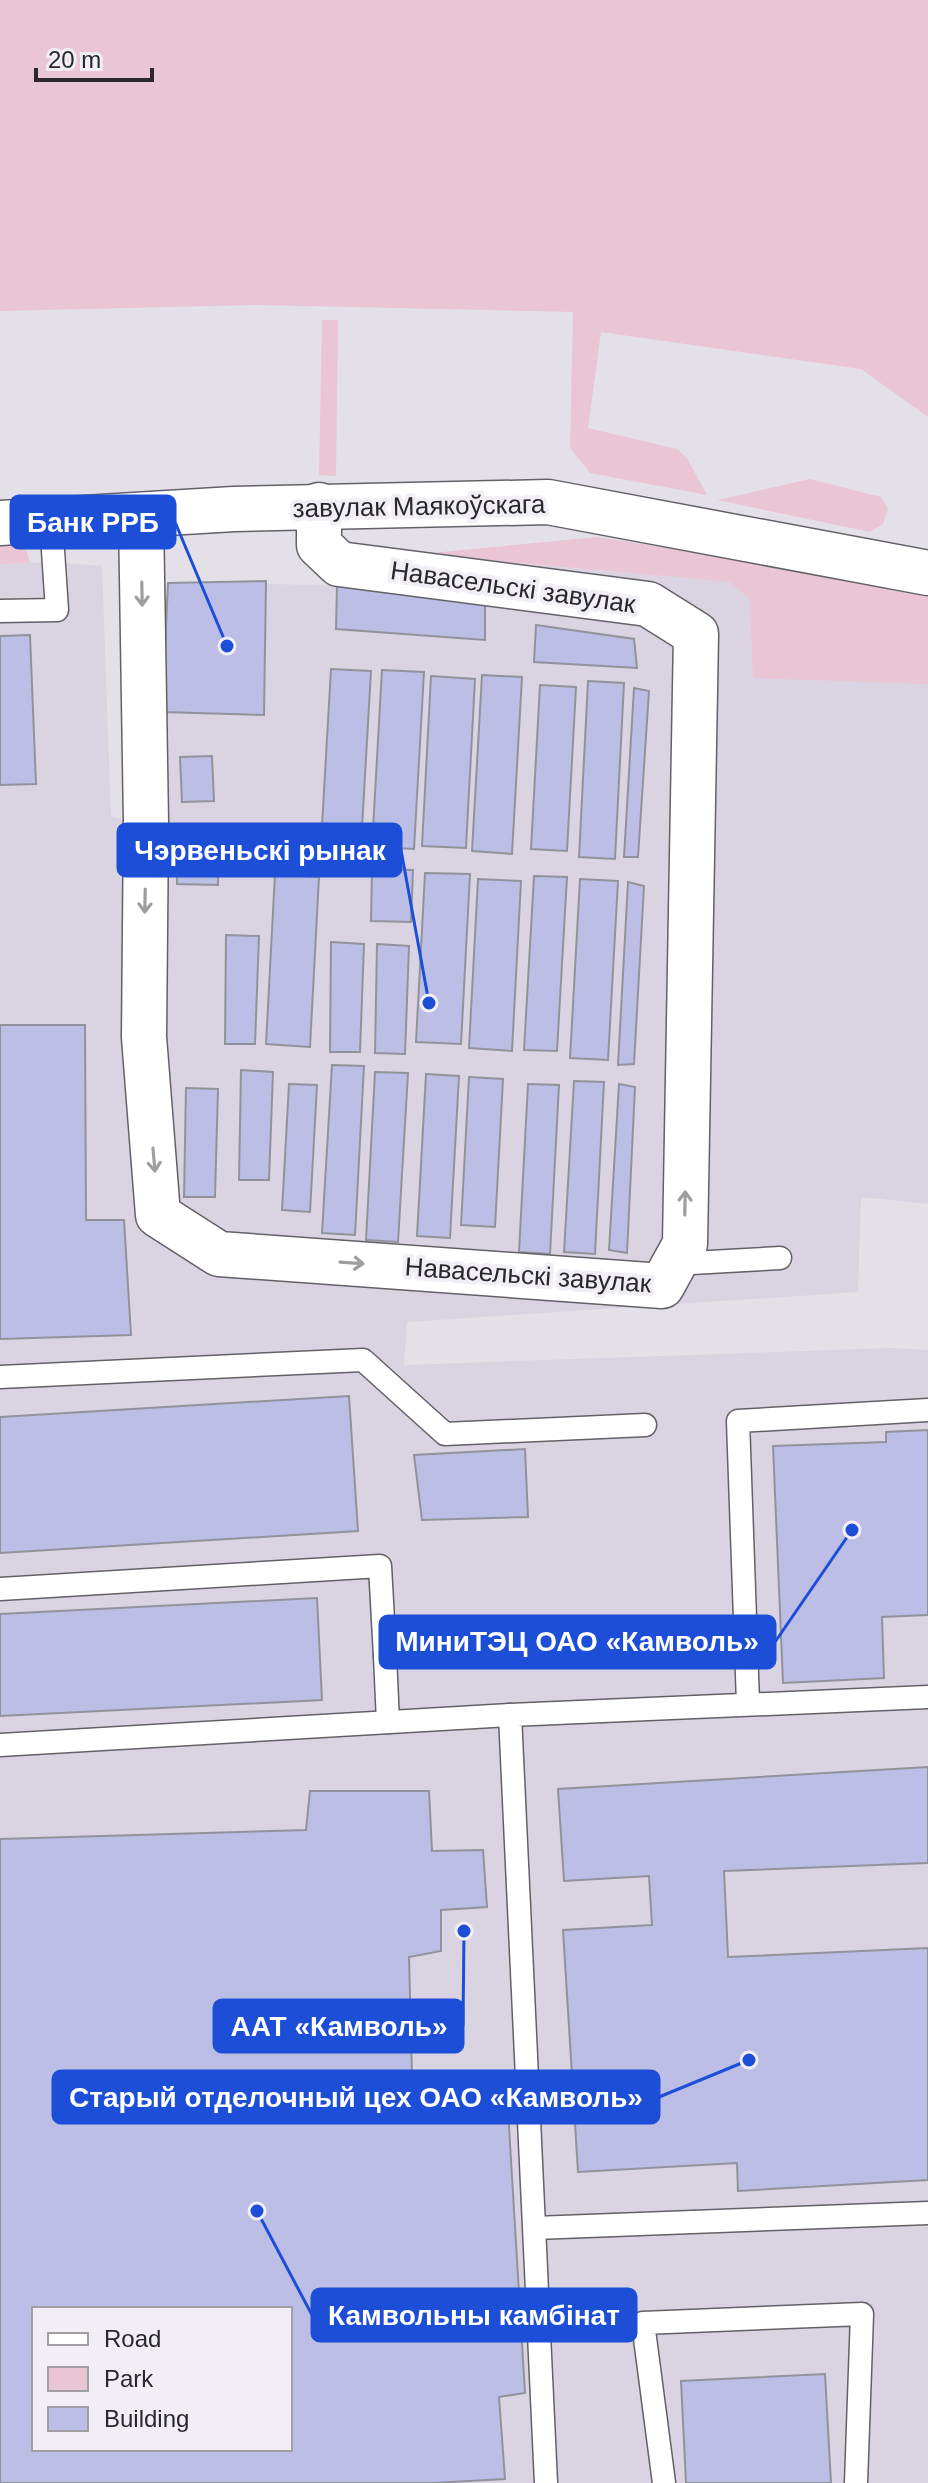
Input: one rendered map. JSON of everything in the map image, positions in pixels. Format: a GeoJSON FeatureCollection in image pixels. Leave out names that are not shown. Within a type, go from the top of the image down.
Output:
{"type":"FeatureCollection","features":[{"type":"Feature","properties":{"kind":"street","name":"завулак Маякоўскага"},"geometry":{"type":"LineString","coordinates":[[0,523],[319,505],[548,502],[928,573]]}},
{"type":"Feature","properties":{"kind":"street","name":"Навасельскі завулак"},"geometry":{"type":"LineString","coordinates":[[141,516],[146,823],[144,1037],[158,1215],[219,1254],[662,1286],[685,1244],[696,634],[648,604],[339,564],[319,545],[319,505]]}},
{"type":"Feature","properties":{"kind":"lane"},"geometry":{"type":"LineString","coordinates":[[0,611],[57,610],[51,521]]}},
{"type":"Feature","properties":{"kind":"lane"},"geometry":{"type":"LineString","coordinates":[[674,1264],[780,1258]]}},
{"type":"Feature","properties":{"kind":"lane"},"geometry":{"type":"LineString","coordinates":[[0,1377],[363,1360],[445,1434],[645,1425]]}},
{"type":"Feature","properties":{"kind":"lane"},"geometry":{"type":"LineString","coordinates":[[748,1703],[738,1421],[928,1410]]}},
{"type":"Feature","properties":{"kind":"lane"},"geometry":{"type":"LineString","coordinates":[[0,1589],[380,1566],[388,1722]]}},
{"type":"Feature","properties":{"kind":"lane"},"geometry":{"type":"LineString","coordinates":[[385,1656],[608,1644]]}},
{"type":"Feature","properties":{"kind":"lane"},"geometry":{"type":"LineString","coordinates":[[0,1745],[510,1715],[928,1697]]}},
{"type":"Feature","properties":{"kind":"lane"},"geometry":{"type":"LineString","coordinates":[[510,1715],[546,2483]]}},
{"type":"Feature","properties":{"kind":"lane"},"geometry":{"type":"LineString","coordinates":[[535,2228],[928,2213]]}},
{"type":"Feature","properties":{"kind":"lane"},"geometry":{"type":"LineString","coordinates":[[664,2483],[643,2323],[862,2314],[856,2483]]}},
{"type":"Feature","properties":{"kind":"shaded area"},"geometry":{"type":"Polygon","coordinates":[[[480,560],[730,582],[928,682],[928,1204],[861,1197],[858,1292],[407,1322],[404,1365],[890,1348],[928,1350],[928,2483],[0,2483],[0,564],[54,562],[102,566],[111,817],[146,823],[158,821],[168,583],[337,585],[478,580],[480,560]]]}},
{"type":"Feature","properties":{"kind":"green space"},"geometry":{"type":"Polygon","coordinates":[[[0,0],[928,0],[928,417],[861,369],[601,332],[588,428],[677,449],[687,458],[707,495],[590,473],[570,448],[573,312],[257,305],[0,311],[0,0]]]}},
{"type":"Feature","properties":{"kind":"green space"},"geometry":{"type":"Polygon","coordinates":[[[322,320],[338,320],[336,476],[319,475],[322,320]]]}},
{"type":"Feature","properties":{"kind":"green space"},"geometry":{"type":"Polygon","coordinates":[[[810,479],[881,497],[888,509],[883,524],[870,532],[717,500],[810,479]]]}},
{"type":"Feature","properties":{"kind":"green space"},"geometry":{"type":"Polygon","coordinates":[[[597,537],[790,567],[928,597],[928,684],[753,678],[750,599],[730,582],[421,554],[597,537]]]}},
{"type":"Feature","properties":{"kind":"green space"},"geometry":{"type":"Polygon","coordinates":[[[0,539],[25,544],[30,563],[0,564],[0,539]]]}},
{"type":"Feature","properties":{"kind":"building"},"geometry":{"type":"Polygon","coordinates":[[[266,581],[264,715],[162,712],[168,583],[266,581]]]}},
{"type":"Feature","properties":{"kind":"building"},"geometry":{"type":"Polygon","coordinates":[[[337,585],[485,600],[485,640],[336,629],[337,585]]]}},
{"type":"Feature","properties":{"kind":"building"},"geometry":{"type":"Polygon","coordinates":[[[536,625],[634,639],[637,668],[534,662],[536,625]]]}},
{"type":"Feature","properties":{"kind":"building"},"geometry":{"type":"Polygon","coordinates":[[[30,635],[36,784],[0,785],[0,636],[30,635]]]}},
{"type":"Feature","properties":{"kind":"building"},"geometry":{"type":"Polygon","coordinates":[[[331,669],[371,671],[361,845],[321,843],[331,669]]]}},
{"type":"Feature","properties":{"kind":"building"},"geometry":{"type":"Polygon","coordinates":[[[382,670],[424,672],[414,849],[372,847],[382,670]]]}},
{"type":"Feature","properties":{"kind":"building"},"geometry":{"type":"Polygon","coordinates":[[[482,675],[522,677],[512,854],[472,851],[482,675]]]}},
{"type":"Feature","properties":{"kind":"building"},"geometry":{"type":"Polygon","coordinates":[[[431,676],[475,679],[466,848],[422,846],[431,676]]]}},
{"type":"Feature","properties":{"kind":"building"},"geometry":{"type":"Polygon","coordinates":[[[588,681],[624,683],[615,859],[579,857],[588,681]]]}},
{"type":"Feature","properties":{"kind":"building"},"geometry":{"type":"Polygon","coordinates":[[[540,685],[576,687],[567,851],[531,849],[540,685]]]}},
{"type":"Feature","properties":{"kind":"building"},"geometry":{"type":"Polygon","coordinates":[[[634,688],[649,691],[638,857],[624,857],[634,688]]]}},
{"type":"Feature","properties":{"kind":"building"},"geometry":{"type":"Polygon","coordinates":[[[212,756],[214,801],[182,802],[180,757],[212,756]]]}},
{"type":"Feature","properties":{"kind":"building"},"geometry":{"type":"Polygon","coordinates":[[[178,832],[219,833],[218,885],[177,884],[178,832]]]}},
{"type":"Feature","properties":{"kind":"building"},"geometry":{"type":"Polygon","coordinates":[[[372,869],[413,870],[411,922],[371,921],[372,869]]]}},
{"type":"Feature","properties":{"kind":"building"},"geometry":{"type":"Polygon","coordinates":[[[425,873],[470,874],[461,1044],[416,1042],[425,873]]]}},
{"type":"Feature","properties":{"kind":"building"},"geometry":{"type":"Polygon","coordinates":[[[275,874],[319,877],[310,1047],[266,1044],[275,874]]]}},
{"type":"Feature","properties":{"kind":"building"},"geometry":{"type":"Polygon","coordinates":[[[534,876],[567,877],[557,1051],[524,1050],[534,876]]]}},
{"type":"Feature","properties":{"kind":"building"},"geometry":{"type":"Polygon","coordinates":[[[478,879],[521,881],[512,1051],[469,1048],[478,879]]]}},
{"type":"Feature","properties":{"kind":"building"},"geometry":{"type":"Polygon","coordinates":[[[580,879],[618,881],[608,1060],[570,1058],[580,879]]]}},
{"type":"Feature","properties":{"kind":"building"},"geometry":{"type":"Polygon","coordinates":[[[628,882],[644,886],[634,1064],[618,1065],[628,882]]]}},
{"type":"Feature","properties":{"kind":"building"},"geometry":{"type":"Polygon","coordinates":[[[226,935],[259,936],[255,1044],[225,1044],[226,935]]]}},
{"type":"Feature","properties":{"kind":"building"},"geometry":{"type":"Polygon","coordinates":[[[331,942],[364,944],[360,1052],[330,1052],[331,942]]]}},
{"type":"Feature","properties":{"kind":"building"},"geometry":{"type":"Polygon","coordinates":[[[377,944],[409,946],[405,1054],[375,1053],[377,944]]]}},
{"type":"Feature","properties":{"kind":"building"},"geometry":{"type":"Polygon","coordinates":[[[0,1025],[85,1025],[86,1220],[124,1220],[131,1335],[0,1339],[0,1025]]]}},
{"type":"Feature","properties":{"kind":"building"},"geometry":{"type":"Polygon","coordinates":[[[332,1065],[364,1066],[355,1235],[322,1233],[332,1065]]]}},
{"type":"Feature","properties":{"kind":"building"},"geometry":{"type":"Polygon","coordinates":[[[241,1070],[273,1072],[269,1180],[239,1180],[241,1070]]]}},
{"type":"Feature","properties":{"kind":"building"},"geometry":{"type":"Polygon","coordinates":[[[375,1072],[408,1073],[398,1242],[366,1240],[375,1072]]]}},
{"type":"Feature","properties":{"kind":"building"},"geometry":{"type":"Polygon","coordinates":[[[426,1074],[459,1076],[450,1238],[417,1236],[426,1074]]]}},
{"type":"Feature","properties":{"kind":"building"},"geometry":{"type":"Polygon","coordinates":[[[469,1077],[503,1079],[495,1227],[461,1225],[469,1077]]]}},
{"type":"Feature","properties":{"kind":"building"},"geometry":{"type":"Polygon","coordinates":[[[574,1081],[604,1082],[595,1254],[564,1252],[574,1081]]]}},
{"type":"Feature","properties":{"kind":"building"},"geometry":{"type":"Polygon","coordinates":[[[289,1084],[317,1085],[310,1212],[282,1210],[289,1084]]]}},
{"type":"Feature","properties":{"kind":"building"},"geometry":{"type":"Polygon","coordinates":[[[528,1084],[559,1085],[550,1254],[519,1252],[528,1084]]]}},
{"type":"Feature","properties":{"kind":"building"},"geometry":{"type":"Polygon","coordinates":[[[619,1084],[635,1087],[627,1253],[609,1250],[619,1084]]]}},
{"type":"Feature","properties":{"kind":"building"},"geometry":{"type":"Polygon","coordinates":[[[186,1088],[218,1089],[215,1197],[184,1197],[186,1088]]]}},
{"type":"Feature","properties":{"kind":"building"},"geometry":{"type":"Polygon","coordinates":[[[349,1396],[358,1531],[0,1553],[0,1417],[349,1396]]]}},
{"type":"Feature","properties":{"kind":"building"},"geometry":{"type":"Polygon","coordinates":[[[928,1430],[928,1615],[882,1617],[884,1678],[783,1683],[773,1446],[886,1442],[886,1432],[928,1430]]]}},
{"type":"Feature","properties":{"kind":"building"},"geometry":{"type":"Polygon","coordinates":[[[525,1449],[528,1517],[422,1520],[414,1455],[525,1449]]]}},
{"type":"Feature","properties":{"kind":"building"},"geometry":{"type":"Polygon","coordinates":[[[317,1598],[322,1700],[0,1716],[0,1614],[317,1598]]]}},
{"type":"Feature","properties":{"kind":"building"},"geometry":{"type":"Polygon","coordinates":[[[928,1767],[928,1863],[724,1871],[728,1957],[928,1948],[928,2180],[738,2191],[737,2163],[578,2172],[563,1930],[652,1925],[649,1876],[564,1881],[558,1789],[928,1767]]]}},
{"type":"Feature","properties":{"kind":"building"},"geometry":{"type":"Polygon","coordinates":[[[310,1791],[429,1791],[432,1851],[483,1850],[487,1907],[441,1910],[441,1951],[409,1957],[413,2113],[508,2110],[525,2393],[499,2397],[505,2479],[433,2483],[0,2483],[0,1839],[306,1830],[310,1791]]]}},
{"type":"Feature","properties":{"kind":"building"},"geometry":{"type":"Polygon","coordinates":[[[825,2374],[831,2483],[686,2483],[681,2381],[825,2374]]]}},
{"type":"Feature","properties":{"kind":"place","name":"Банк РРБ"},"geometry":{"type":"Point","coordinates":[227,646]}},
{"type":"Feature","properties":{"kind":"place","name":"Чэрвеньскі рынак"},"geometry":{"type":"Point","coordinates":[429,1003]}},
{"type":"Feature","properties":{"kind":"place","name":"МиниТЭЦ ОАО «Камволь»"},"geometry":{"type":"Point","coordinates":[852,1530]}},
{"type":"Feature","properties":{"kind":"place","name":"ААТ «Камволь»"},"geometry":{"type":"Point","coordinates":[464,1931]}},
{"type":"Feature","properties":{"kind":"place","name":"Старый отделочный цех ОАО «Камволь»"},"geometry":{"type":"Point","coordinates":[749,2060]}},
{"type":"Feature","properties":{"kind":"place","name":"Камвольны камбінат"},"geometry":{"type":"Point","coordinates":[257,2211]}}]}
